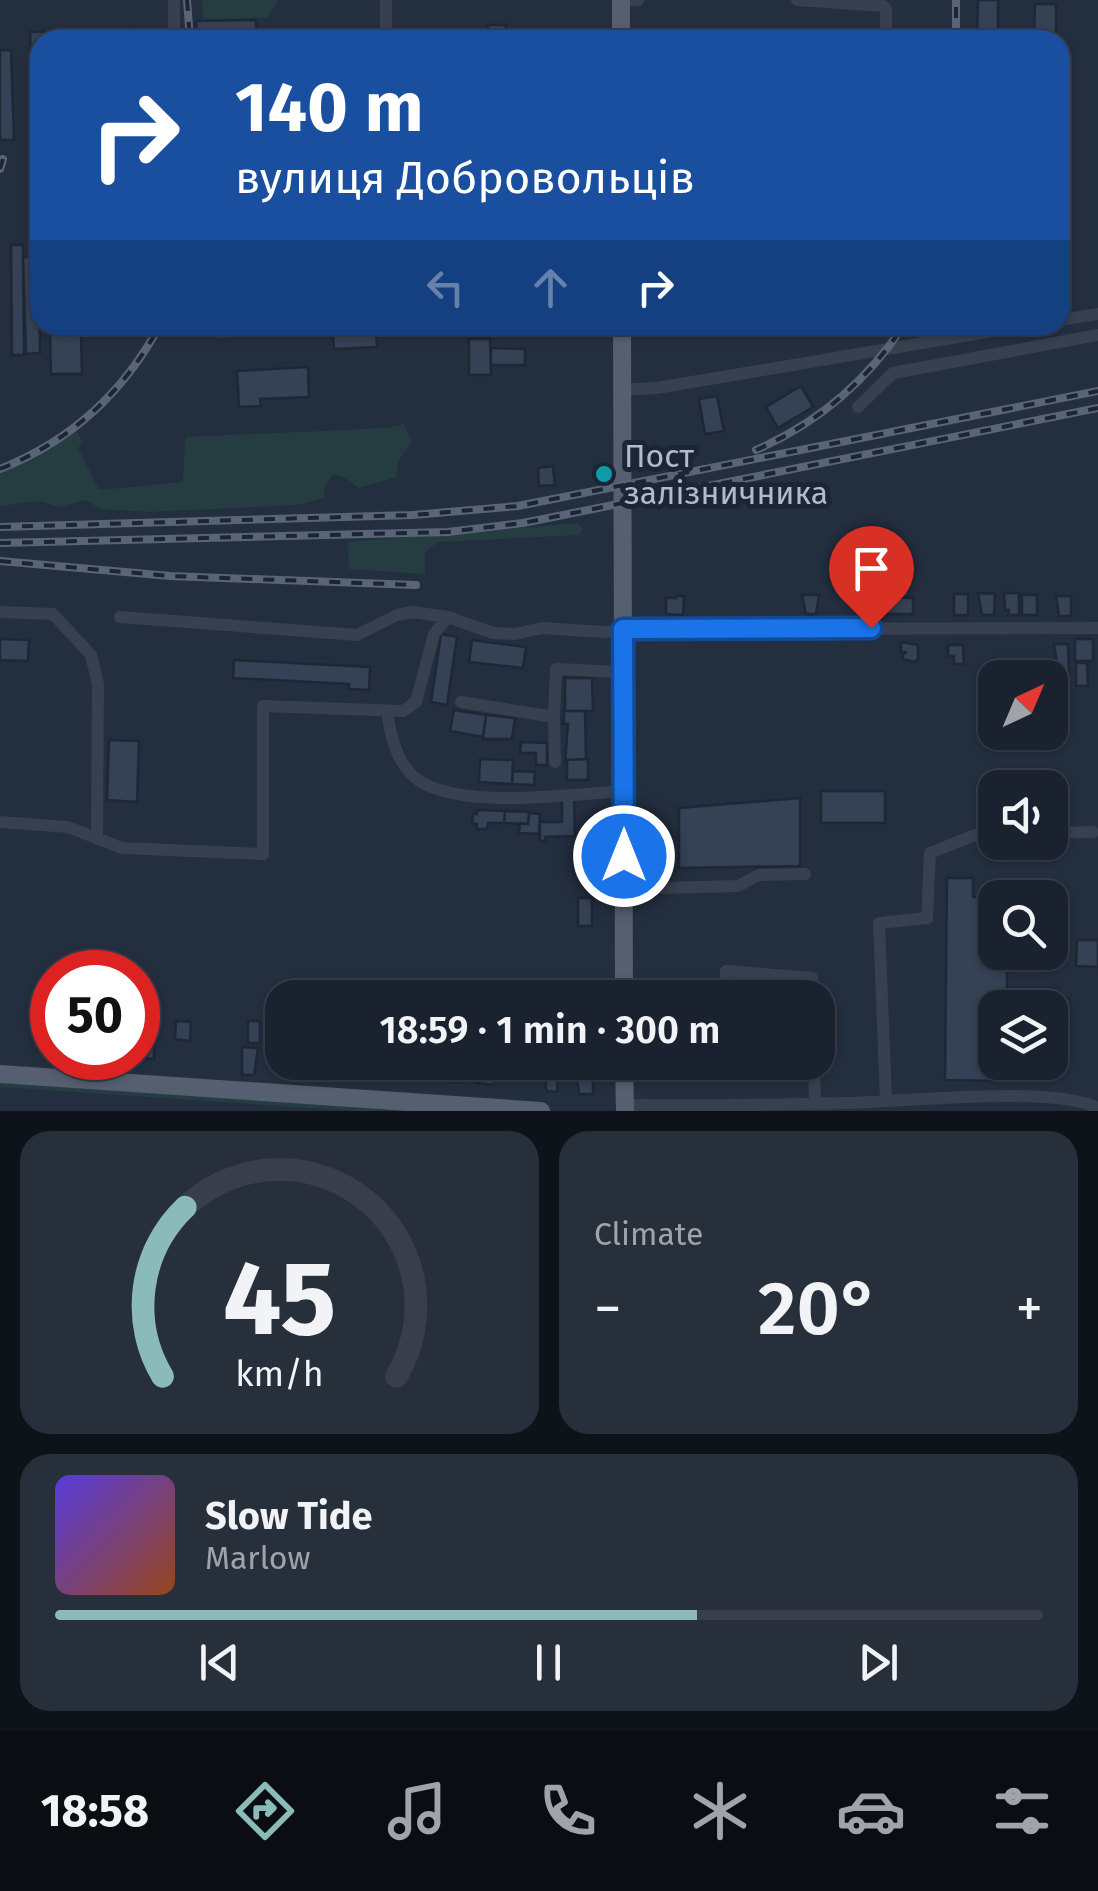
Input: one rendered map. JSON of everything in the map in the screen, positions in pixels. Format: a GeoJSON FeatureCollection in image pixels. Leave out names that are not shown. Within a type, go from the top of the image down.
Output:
{"type":"FeatureCollection","features":[{"type":"Feature","properties":{"kind":"main road"},"geometry":{"type":"LineString","coordinates":[[621,0],[621,30]]}},
{"type":"Feature","properties":{"kind":"main road"},"geometry":{"type":"LineString","coordinates":[[622,335],[624,980]]}},
{"type":"Feature","properties":{"kind":"main road"},"geometry":{"type":"LineString","coordinates":[[0,1074],[541,1111]]}},
{"type":"Feature","properties":{"kind":"main road"},"geometry":{"type":"LineString","coordinates":[[624,1080],[625,1108]]}},
{"type":"Feature","properties":{"kind":"street"},"geometry":{"type":"LineString","coordinates":[[174,0],[174,30]]}},
{"type":"Feature","properties":{"kind":"street"},"geometry":{"type":"LineString","coordinates":[[386,0],[386,30]]}},
{"type":"Feature","properties":{"kind":"street"},"geometry":{"type":"LineString","coordinates":[[621,0],[638,0]]}},
{"type":"Feature","properties":{"kind":"street"},"geometry":{"type":"LineString","coordinates":[[797,0],[883,6],[886,30]]}},
{"type":"Feature","properties":{"kind":"street"},"geometry":{"type":"LineString","coordinates":[[1070,318],[1098,314]]}},
{"type":"Feature","properties":{"kind":"street"},"geometry":{"type":"LineString","coordinates":[[622,390],[656,388],[970,335]]}},
{"type":"Feature","properties":{"kind":"street"},"geometry":{"type":"LineString","coordinates":[[858,407],[892,373],[1098,335]]}},
{"type":"Feature","properties":{"kind":"street"},"geometry":{"type":"LineString","coordinates":[[0,612],[53,614],[91,655],[98,684],[96,839]]}},
{"type":"Feature","properties":{"kind":"street"},"geometry":{"type":"LineString","coordinates":[[120,617],[357,636],[397,615],[412,612],[448,617],[493,633],[515,634],[542,628],[604,632],[1098,628]]}},
{"type":"Feature","properties":{"kind":"street"},"geometry":{"type":"LineString","coordinates":[[0,822],[68,828],[122,848],[263,854],[263,706],[402,712],[416,702],[434,634],[448,617]]}},
{"type":"Feature","properties":{"kind":"street"},"geometry":{"type":"LineString","coordinates":[[555,762],[556,669],[623,672]]}},
{"type":"Feature","properties":{"kind":"street"},"geometry":{"type":"LineString","coordinates":[[460,702],[554,716]]}},
{"type":"Feature","properties":{"kind":"street"},"geometry":{"type":"LineString","coordinates":[[387,711],[401,762],[414,778],[434,788],[475,798],[624,790]]}},
{"type":"Feature","properties":{"kind":"street"},"geometry":{"type":"LineString","coordinates":[[1068,833],[1093,832]]}},
{"type":"Feature","properties":{"kind":"street"},"geometry":{"type":"LineString","coordinates":[[886,1102],[879,923],[928,918],[930,853],[978,835]]}},
{"type":"Feature","properties":{"kind":"street"},"geometry":{"type":"LineString","coordinates":[[624,890],[738,886],[759,875],[805,874]]}},
{"type":"Feature","properties":{"kind":"street"},"geometry":{"type":"LineString","coordinates":[[726,980],[726,971],[812,980]]}},
{"type":"Feature","properties":{"kind":"street"},"geometry":{"type":"LineString","coordinates":[[814,1080],[815,1103]]}},
{"type":"Feature","properties":{"kind":"street"},"geometry":{"type":"LineString","coordinates":[[1067,1103],[1098,1095]]}},
{"type":"Feature","properties":{"kind":"street"},"geometry":{"type":"LineString","coordinates":[[625,1108],[815,1103],[845,1107],[886,1102],[1067,1103],[1098,1108]]}},
{"type":"Feature","properties":{"kind":"green space"},"geometry":{"type":"Polygon","coordinates":[[[202,0],[279,0],[267,18],[203,19],[202,0]]]}},
{"type":"Feature","properties":{"kind":"green space"},"geometry":{"type":"Polygon","coordinates":[[[404,424],[412,442],[399,460],[396,477],[359,488],[333,474],[324,489],[324,498],[297,505],[148,512],[100,509],[86,500],[59,507],[39,501],[0,506],[0,473],[52,448],[77,430],[82,443],[78,448],[99,490],[183,482],[185,437],[404,424]]]}},
{"type":"Feature","properties":{"kind":"green space"},"geometry":{"type":"Polygon","coordinates":[[[577,523],[583,528],[580,535],[438,542],[425,552],[425,574],[349,569],[348,542],[577,523]]]}},
{"type":"Feature","properties":{"kind":"green space"},"geometry":{"type":"Polygon","coordinates":[[[0,1079],[445,1111],[355,1111],[0,1087],[0,1079]]]}},
{"type":"Feature","properties":{"kind":"building"},"geometry":{"type":"Polygon","coordinates":[[[978,0],[998,0],[998,30],[977,30],[978,0]]]}},
{"type":"Feature","properties":{"kind":"building"},"geometry":{"type":"Polygon","coordinates":[[[1035,4],[1056,4],[1056,30],[1034,30],[1035,4]]]}},
{"type":"Feature","properties":{"kind":"building"},"geometry":{"type":"Polygon","coordinates":[[[256,20],[256,30],[196,30],[196,21],[256,20]]]}},
{"type":"Feature","properties":{"kind":"building"},"geometry":{"type":"Polygon","coordinates":[[[488,25],[506,25],[506,30],[488,30],[488,25]]]}},
{"type":"Feature","properties":{"kind":"building"},"geometry":{"type":"Polygon","coordinates":[[[0,50],[11,50],[14,140],[0,140],[0,50]]]}},
{"type":"Feature","properties":{"kind":"building"},"geometry":{"type":"Polygon","coordinates":[[[11,245],[23,245],[24,355],[12,355],[11,245]]]}},
{"type":"Feature","properties":{"kind":"building"},"geometry":{"type":"Polygon","coordinates":[[[23,257],[30,257],[30,335],[40,335],[40,353],[26,354],[23,257]]]}},
{"type":"Feature","properties":{"kind":"building"},"geometry":{"type":"Polygon","coordinates":[[[50,335],[81,335],[82,374],[51,374],[50,335]]]}},
{"type":"Feature","properties":{"kind":"building"},"geometry":{"type":"Polygon","coordinates":[[[333,335],[376,335],[377,347],[334,349],[333,335]]]}},
{"type":"Feature","properties":{"kind":"building"},"geometry":{"type":"Polygon","coordinates":[[[469,339],[490,339],[491,375],[469,375],[469,339]]]}},
{"type":"Feature","properties":{"kind":"building"},"geometry":{"type":"Polygon","coordinates":[[[491,348],[525,349],[525,365],[491,365],[491,348]]]}},
{"type":"Feature","properties":{"kind":"building"},"geometry":{"type":"Polygon","coordinates":[[[308,367],[309,397],[260,399],[261,406],[239,407],[237,371],[308,367]]]}},
{"type":"Feature","properties":{"kind":"building"},"geometry":{"type":"Polygon","coordinates":[[[801,386],[813,407],[778,428],[766,407],[801,386]]]}},
{"type":"Feature","properties":{"kind":"building"},"geometry":{"type":"Polygon","coordinates":[[[717,396],[724,431],[705,434],[699,399],[717,396]]]}},
{"type":"Feature","properties":{"kind":"building"},"geometry":{"type":"Polygon","coordinates":[[[553,466],[555,485],[539,486],[538,468],[553,466]]]}},
{"type":"Feature","properties":{"kind":"building"},"geometry":{"type":"Polygon","coordinates":[[[978,593],[995,594],[994,615],[982,615],[978,593]]]}},
{"type":"Feature","properties":{"kind":"building"},"geometry":{"type":"Polygon","coordinates":[[[1004,593],[1019,593],[1019,615],[1008,615],[1004,593]]]}},
{"type":"Feature","properties":{"kind":"building"},"geometry":{"type":"Polygon","coordinates":[[[954,594],[968,594],[968,615],[954,615],[954,594]]]}},
{"type":"Feature","properties":{"kind":"building"},"geometry":{"type":"Polygon","coordinates":[[[802,595],[819,595],[816,614],[806,614],[802,595]]]}},
{"type":"Feature","properties":{"kind":"building"},"geometry":{"type":"Polygon","coordinates":[[[1022,595],[1037,595],[1037,615],[1022,615],[1022,595]]]}},
{"type":"Feature","properties":{"kind":"building"},"geometry":{"type":"Polygon","coordinates":[[[684,596],[683,615],[666,614],[666,598],[684,596]]]}},
{"type":"Feature","properties":{"kind":"building"},"geometry":{"type":"Polygon","coordinates":[[[1056,596],[1071,596],[1071,616],[1059,616],[1056,596]]]}},
{"type":"Feature","properties":{"kind":"building"},"geometry":{"type":"Polygon","coordinates":[[[883,597],[913,598],[913,614],[883,614],[883,597]]]}},
{"type":"Feature","properties":{"kind":"building"},"geometry":{"type":"Polygon","coordinates":[[[441,634],[457,637],[447,705],[431,702],[441,634]]]}},
{"type":"Feature","properties":{"kind":"building"},"geometry":{"type":"Polygon","coordinates":[[[0,639],[29,640],[28,661],[0,660],[0,639]]]}},
{"type":"Feature","properties":{"kind":"building"},"geometry":{"type":"Polygon","coordinates":[[[1075,639],[1093,639],[1093,661],[1075,661],[1075,639]]]}},
{"type":"Feature","properties":{"kind":"building"},"geometry":{"type":"Polygon","coordinates":[[[472,640],[526,647],[523,668],[469,662],[472,640]]]}},
{"type":"Feature","properties":{"kind":"building"},"geometry":{"type":"Polygon","coordinates":[[[901,642],[918,645],[918,659],[903,659],[907,652],[901,652],[901,642]]]}},
{"type":"Feature","properties":{"kind":"building"},"geometry":{"type":"Polygon","coordinates":[[[1054,644],[1068,644],[1069,672],[1068,660],[1056,660],[1054,644]]]}},
{"type":"Feature","properties":{"kind":"building"},"geometry":{"type":"Polygon","coordinates":[[[948,645],[963,645],[964,664],[954,664],[954,656],[948,656],[948,645]]]}},
{"type":"Feature","properties":{"kind":"building"},"geometry":{"type":"Polygon","coordinates":[[[234,660],[370,667],[369,690],[349,689],[349,684],[233,678],[234,660]]]}},
{"type":"Feature","properties":{"kind":"building"},"geometry":{"type":"Polygon","coordinates":[[[1076,663],[1087,663],[1088,686],[1076,686],[1076,663]]]}},
{"type":"Feature","properties":{"kind":"building"},"geometry":{"type":"Polygon","coordinates":[[[565,678],[592,678],[593,711],[565,711],[565,678]]]}},
{"type":"Feature","properties":{"kind":"building"},"geometry":{"type":"Polygon","coordinates":[[[454,710],[486,715],[483,737],[450,731],[454,710]]]}},
{"type":"Feature","properties":{"kind":"building"},"geometry":{"type":"Polygon","coordinates":[[[564,711],[585,711],[586,759],[567,760],[565,764],[568,724],[564,724],[564,711]]]}},
{"type":"Feature","properties":{"kind":"building"},"geometry":{"type":"Polygon","coordinates":[[[486,715],[515,718],[512,739],[483,739],[486,715]]]}},
{"type":"Feature","properties":{"kind":"building"},"geometry":{"type":"Polygon","coordinates":[[[109,740],[139,741],[137,802],[107,800],[109,740]]]}},
{"type":"Feature","properties":{"kind":"building"},"geometry":{"type":"Polygon","coordinates":[[[521,742],[547,743],[547,765],[536,765],[536,753],[520,753],[521,742]]]}},
{"type":"Feature","properties":{"kind":"building"},"geometry":{"type":"Polygon","coordinates":[[[480,759],[513,760],[512,784],[479,782],[480,759]]]}},
{"type":"Feature","properties":{"kind":"building"},"geometry":{"type":"Polygon","coordinates":[[[588,759],[588,780],[567,780],[567,760],[588,759]]]}},
{"type":"Feature","properties":{"kind":"building"},"geometry":{"type":"Polygon","coordinates":[[[513,771],[535,772],[534,785],[512,784],[513,771]]]}},
{"type":"Feature","properties":{"kind":"building"},"geometry":{"type":"Polygon","coordinates":[[[821,791],[885,791],[885,823],[821,823],[821,791]]]}},
{"type":"Feature","properties":{"kind":"building"},"geometry":{"type":"Polygon","coordinates":[[[800,798],[800,866],[679,868],[679,808],[800,798]]]}},
{"type":"Feature","properties":{"kind":"building"},"geometry":{"type":"Polygon","coordinates":[[[562,799],[574,799],[575,836],[545,837],[546,841],[540,841],[540,822],[562,822],[562,799]]]}},
{"type":"Feature","properties":{"kind":"building"},"geometry":{"type":"Polygon","coordinates":[[[477,810],[505,811],[504,823],[488,823],[487,829],[476,829],[477,824],[472,823],[477,810]]]}},
{"type":"Feature","properties":{"kind":"building"},"geometry":{"type":"Polygon","coordinates":[[[505,811],[529,812],[528,824],[504,823],[505,811]]]}},
{"type":"Feature","properties":{"kind":"building"},"geometry":{"type":"Polygon","coordinates":[[[529,813],[540,814],[539,834],[519,833],[520,823],[528,824],[529,813]]]}},
{"type":"Feature","properties":{"kind":"building"},"geometry":{"type":"Polygon","coordinates":[[[947,878],[973,878],[973,897],[978,897],[978,970],[1007,970],[1007,988],[1058,990],[978,990],[978,1080],[1008,1081],[945,1080],[947,878]]]}},
{"type":"Feature","properties":{"kind":"building"},"geometry":{"type":"Polygon","coordinates":[[[578,898],[592,898],[592,926],[578,926],[578,898]]]}},
{"type":"Feature","properties":{"kind":"building"},"geometry":{"type":"Polygon","coordinates":[[[1077,940],[1098,940],[1098,967],[1076,966],[1077,940]]]}},
{"type":"Feature","properties":{"kind":"building"},"geometry":{"type":"Polygon","coordinates":[[[1068,999],[1070,999],[1069,1056],[1068,999]]]}},
{"type":"Feature","properties":{"kind":"building"},"geometry":{"type":"Polygon","coordinates":[[[176,1021],[191,1022],[190,1041],[175,1039],[176,1021]]]}},
{"type":"Feature","properties":{"kind":"building"},"geometry":{"type":"Polygon","coordinates":[[[248,1021],[260,1021],[260,1043],[248,1043],[248,1021]]]}},
{"type":"Feature","properties":{"kind":"building"},"geometry":{"type":"Polygon","coordinates":[[[242,1047],[258,1048],[254,1075],[242,1075],[242,1047]]]}},
{"type":"Feature","properties":{"kind":"building"},"geometry":{"type":"Polygon","coordinates":[[[475,1080],[494,1080],[494,1085],[475,1080]]]}},
{"type":"Feature","properties":{"kind":"building"},"geometry":{"type":"Polygon","coordinates":[[[546,1080],[558,1080],[557,1092],[546,1091],[546,1080]]]}},
{"type":"Feature","properties":{"kind":"building"},"geometry":{"type":"Polygon","coordinates":[[[577,1080],[593,1080],[593,1094],[579,1094],[577,1080]]]}},
{"type":"Feature","properties":{"kind":"railway"},"geometry":{"type":"LineString","coordinates":[[187,0],[189,30]]}},
{"type":"Feature","properties":{"kind":"railway"},"geometry":{"type":"LineString","coordinates":[[956,0],[956,30]]}},
{"type":"Feature","properties":{"kind":"railway"},"geometry":{"type":"LineString","coordinates":[[0,169],[3,159]]}},
{"type":"Feature","properties":{"kind":"railway"},"geometry":{"type":"LineString","coordinates":[[0,469],[50,444],[93,412],[130,372],[154,335]]}},
{"type":"Feature","properties":{"kind":"railway"},"geometry":{"type":"LineString","coordinates":[[756,450],[800,427],[839,398],[897,335]]}},
{"type":"Feature","properties":{"kind":"railway"},"geometry":{"type":"LineString","coordinates":[[0,527],[413,515],[518,506],[1098,391]]}},
{"type":"Feature","properties":{"kind":"railway"},"geometry":{"type":"LineString","coordinates":[[0,543],[448,532],[523,523],[1098,408]]}},
{"type":"Feature","properties":{"kind":"railway"},"geometry":{"type":"LineString","coordinates":[[0,561],[170,576],[416,585]]}},
{"type":"Feature","properties":{"kind":"place","name":"Пост залізничника"},"geometry":{"type":"Point","coordinates":[604,474]}},
{"type":"Feature","properties":{"kind":"route"},"geometry":{"type":"LineString","coordinates":[[624,856],[623,629],[871,628]]}}]}
